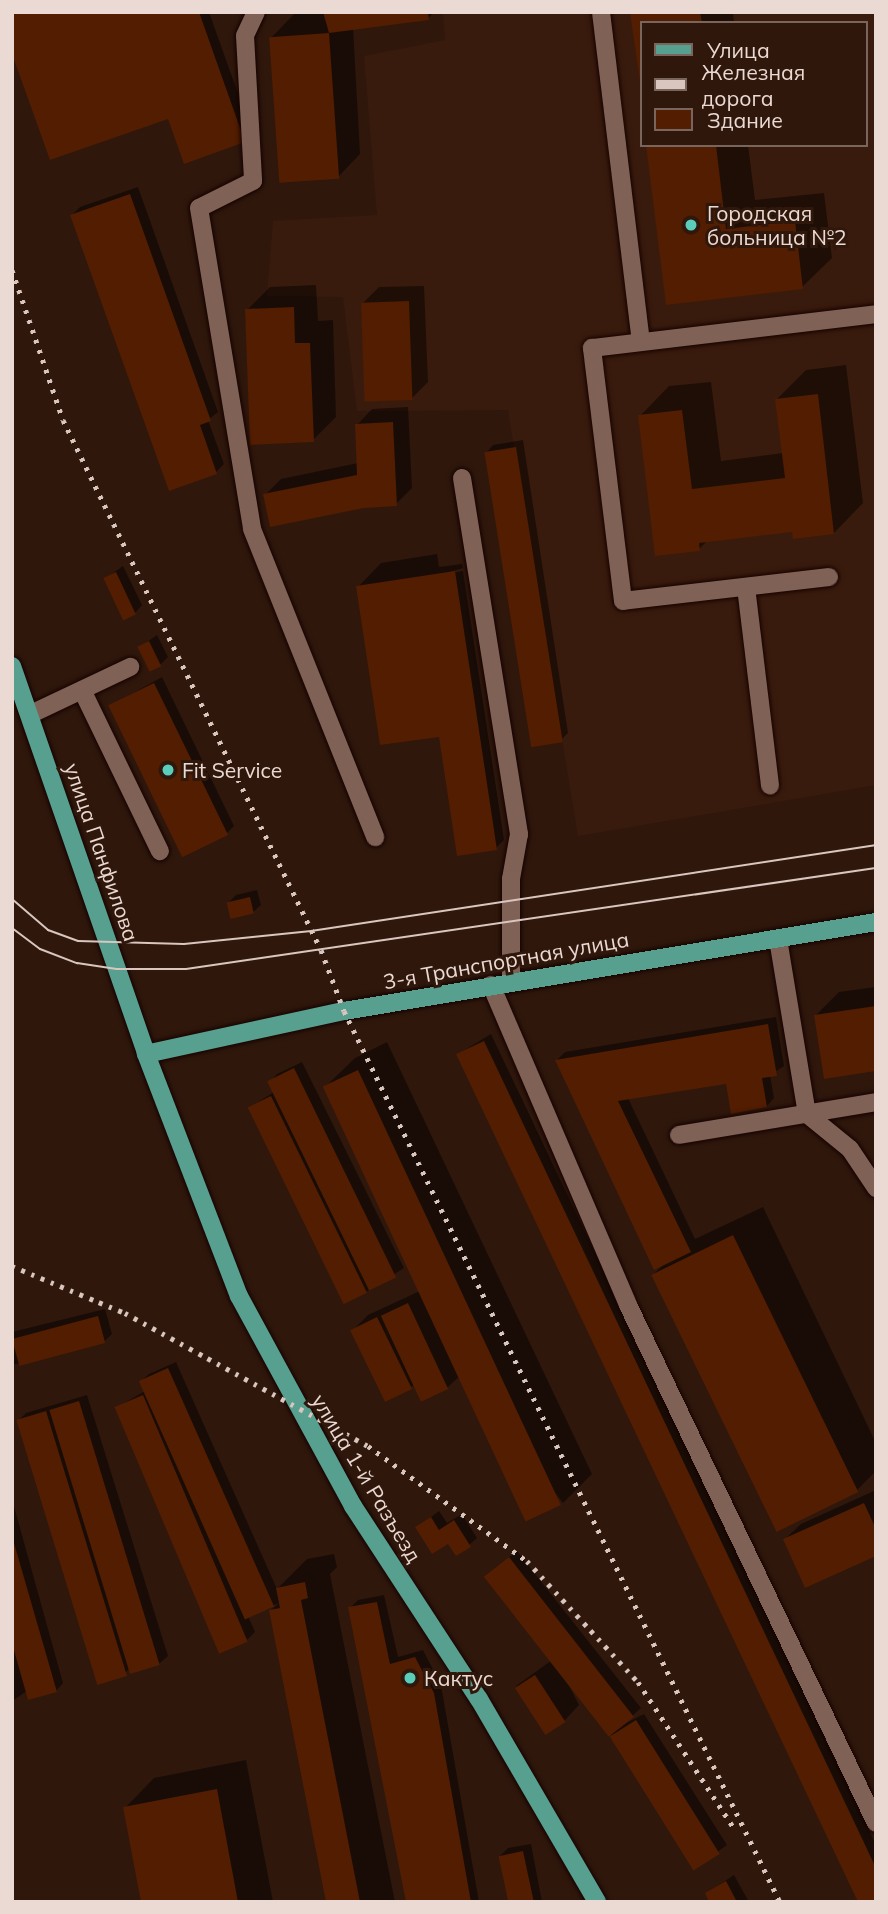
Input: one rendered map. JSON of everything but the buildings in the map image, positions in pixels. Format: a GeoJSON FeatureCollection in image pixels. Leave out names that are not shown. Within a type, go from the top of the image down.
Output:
{"type":"FeatureCollection","features":[{"type":"Feature","properties":{"kind":"main road","name":"улица Панфилова"},"geometry":{"type":"LineString","coordinates":[[12,666],[31,714],[146,1054]]}},
{"type":"Feature","properties":{"kind":"main road","name":"3-я Транспортная улица"},"geometry":{"type":"LineString","coordinates":[[146,1054],[511,981],[876,922]]}},
{"type":"Feature","properties":{"kind":"main road","name":"улица 1-й Разъезд"},"geometry":{"type":"LineString","coordinates":[[146,1054],[239,1296],[295,1405],[354,1506],[479,1699],[597,1902]]}},
{"type":"Feature","properties":{"kind":"lane"},"geometry":{"type":"LineString","coordinates":[[256,12],[245,36],[253,181],[199,208],[252,529],[375,837]]}},
{"type":"Feature","properties":{"kind":"lane"},"geometry":{"type":"LineString","coordinates":[[601,12],[640,342]]}},
{"type":"Feature","properties":{"kind":"lane"},"geometry":{"type":"LineString","coordinates":[[829,577],[623,601],[592,348],[876,314]]}},
{"type":"Feature","properties":{"kind":"lane"},"geometry":{"type":"LineString","coordinates":[[462,478],[519,834],[511,879],[511,981]]}},
{"type":"Feature","properties":{"kind":"lane"},"geometry":{"type":"LineString","coordinates":[[747,587],[770,786]]}},
{"type":"Feature","properties":{"kind":"lane"},"geometry":{"type":"LineString","coordinates":[[31,714],[130,667]]}},
{"type":"Feature","properties":{"kind":"lane"},"geometry":{"type":"LineString","coordinates":[[82,690],[160,851]]}},
{"type":"Feature","properties":{"kind":"lane"},"geometry":{"type":"LineString","coordinates":[[778,939],[807,1114],[850,1149],[876,1188]]}},
{"type":"Feature","properties":{"kind":"lane"},"geometry":{"type":"LineString","coordinates":[[491,985],[628,1305],[876,1824]]}},
{"type":"Feature","properties":{"kind":"lane"},"geometry":{"type":"LineString","coordinates":[[679,1135],[876,1102]]}},
{"type":"Feature","properties":{"kind":"shaded area"},"geometry":{"type":"Polygon","coordinates":[[[443,12],[876,12],[876,785],[578,836],[508,410],[357,411],[343,297],[267,296],[273,221],[377,215],[364,56],[445,40],[443,12]]]}},
{"type":"Feature","properties":{"kind":"tram line"},"geometry":{"type":"LineString","coordinates":[[12,899],[48,930],[78,941],[184,944],[311,931],[876,845]]}},
{"type":"Feature","properties":{"kind":"tram line"},"geometry":{"type":"LineString","coordinates":[[12,928],[40,949],[77,963],[117,969],[186,969],[876,868]]}},
{"type":"Feature","properties":{"kind":"railway"},"geometry":{"type":"LineString","coordinates":[[12,270],[63,420],[321,950],[344,1011],[780,1902]]}},
{"type":"Feature","properties":{"kind":"railway"},"geometry":{"type":"LineString","coordinates":[[12,1266],[125,1313],[368,1446],[527,1561],[638,1682],[736,1831]]}},
{"type":"Feature","properties":{"kind":"place","name":"Городская больница №2"},"geometry":{"type":"Point","coordinates":[691,225]}},
{"type":"Feature","properties":{"kind":"place","name":"Fit Service"},"geometry":{"type":"Point","coordinates":[168,770]}},
{"type":"Feature","properties":{"kind":"place","name":"Кактус"},"geometry":{"type":"Point","coordinates":[410,1678]}}]}
